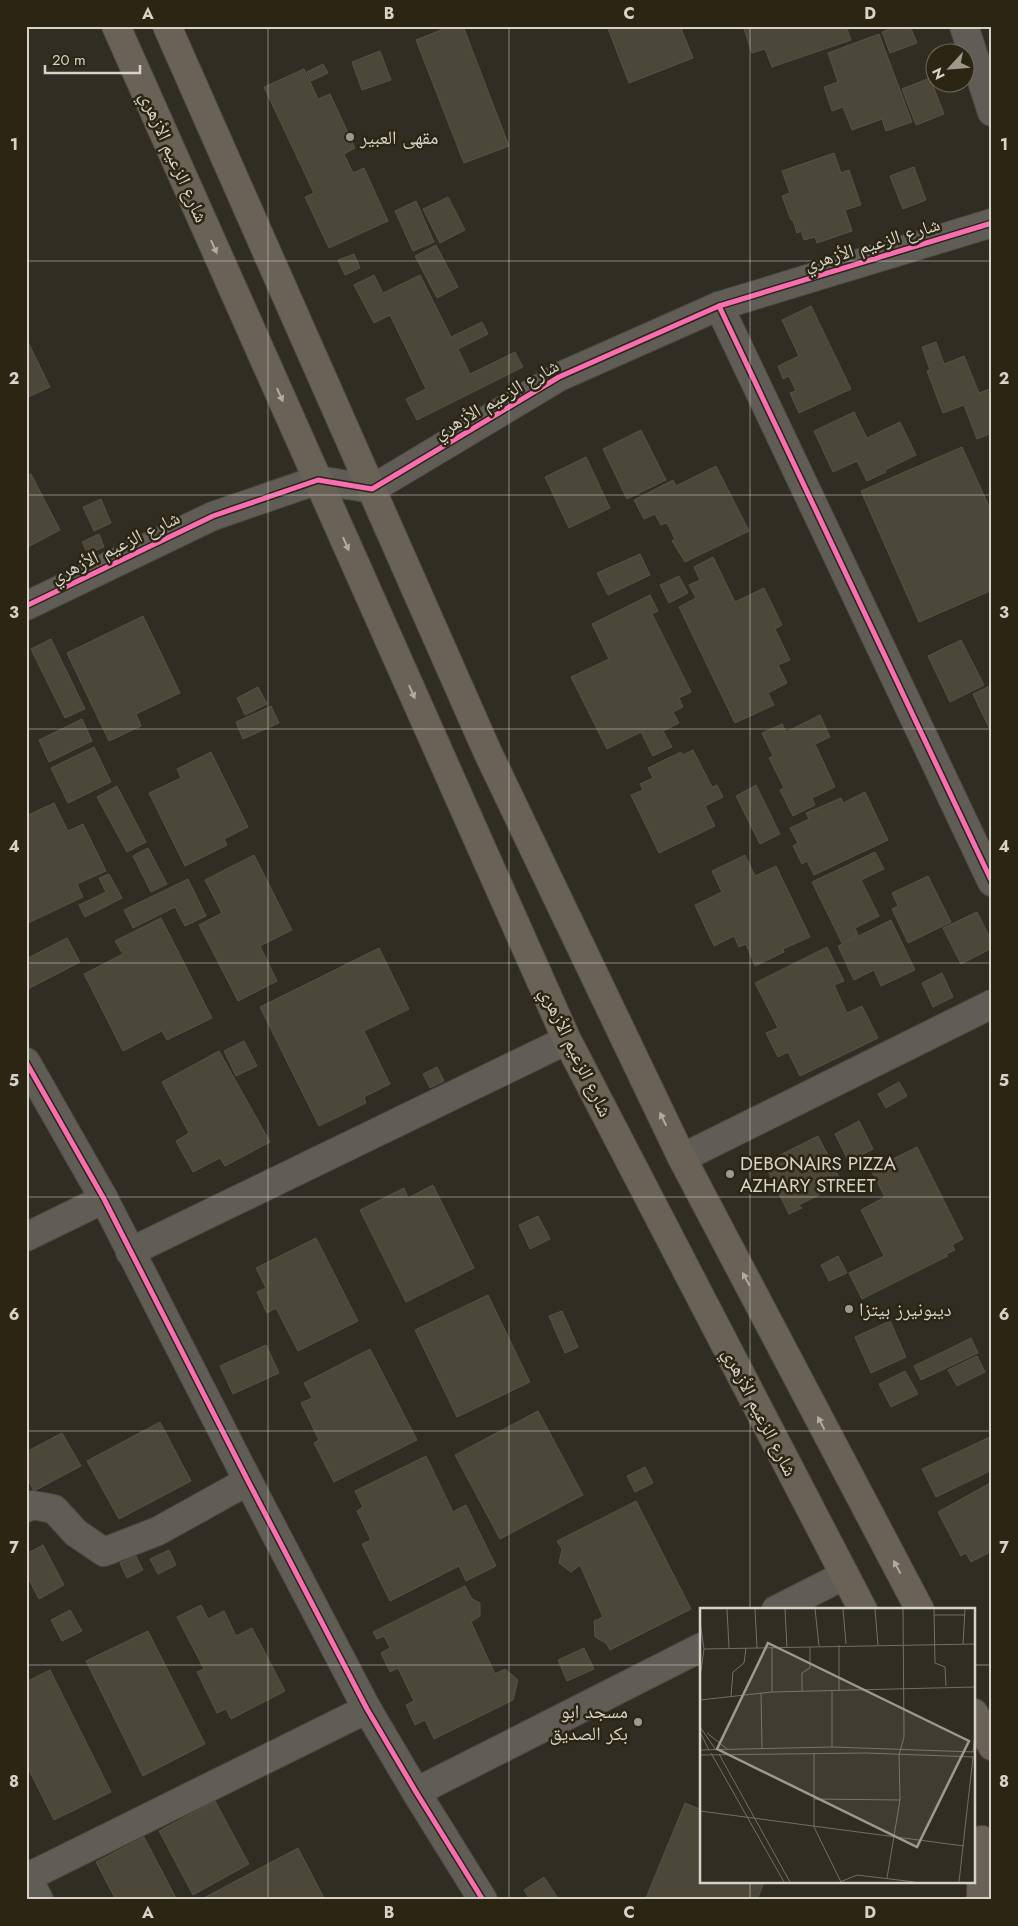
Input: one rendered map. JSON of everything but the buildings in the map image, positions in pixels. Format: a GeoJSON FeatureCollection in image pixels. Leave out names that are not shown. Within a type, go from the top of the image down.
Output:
{"type":"FeatureCollection","features":[{"type":"Feature","properties":{"kind":"main road","name":"شارع الزعيم الأزهري"},"geometry":{"type":"LineString","coordinates":[[116,26],[567,1040],[861,1608]]}},
{"type":"Feature","properties":{"kind":"main road"},"geometry":{"type":"LineString","coordinates":[[167,26],[488,753],[682,1158],[919,1608]]}},
{"type":"Feature","properties":{"kind":"main road"},"geometry":{"type":"LineString","coordinates":[[976,1717],[992,1746]]}},
{"type":"Feature","properties":{"kind":"main road"},"geometry":{"type":"LineString","coordinates":[[981,1900],[983,1841]]}},
{"type":"Feature","properties":{"kind":"street"},"geometry":{"type":"LineString","coordinates":[[964,26],[992,112]]}},
{"type":"Feature","properties":{"kind":"street","name":"شارع الزعيم الأزهري"},"geometry":{"type":"LineString","coordinates":[[26,606],[213,516],[318,480],[372,489],[559,377],[719,306],[992,223]]}},
{"type":"Feature","properties":{"kind":"street"},"geometry":{"type":"LineString","coordinates":[[719,306],[992,882]]}},
{"type":"Feature","properties":{"kind":"street"},"geometry":{"type":"LineString","coordinates":[[682,1158],[992,1004]]}},
{"type":"Feature","properties":{"kind":"street"},"geometry":{"type":"LineString","coordinates":[[130,1252],[567,1040]]}},
{"type":"Feature","properties":{"kind":"street"},"geometry":{"type":"LineString","coordinates":[[26,1062],[104,1199],[367,1709],[483,1900]]}},
{"type":"Feature","properties":{"kind":"street"},"geometry":{"type":"LineString","coordinates":[[26,1237],[104,1199]]}},
{"type":"Feature","properties":{"kind":"street"},"geometry":{"type":"LineString","coordinates":[[26,1508],[32,1505],[54,1509],[76,1533],[104,1552],[158,1531],[248,1481]]}},
{"type":"Feature","properties":{"kind":"street"},"geometry":{"type":"LineString","coordinates":[[780,1608],[845,1575]]}},
{"type":"Feature","properties":{"kind":"street"},"geometry":{"type":"LineString","coordinates":[[416,1792],[700,1649]]}},
{"type":"Feature","properties":{"kind":"street"},"geometry":{"type":"LineString","coordinates":[[31,1884],[367,1709]]}},
{"type":"Feature","properties":{"kind":"cycle path"},"geometry":{"type":"LineString","coordinates":[[26,606],[213,516],[318,480],[372,489],[559,377],[719,306],[992,223]]}},
{"type":"Feature","properties":{"kind":"cycle path"},"geometry":{"type":"LineString","coordinates":[[719,306],[992,882]]}},
{"type":"Feature","properties":{"kind":"cycle path"},"geometry":{"type":"LineString","coordinates":[[26,1062],[104,1199],[367,1709],[483,1900]]}},
{"type":"Feature","properties":{"kind":"place","name":"مقهى العبير"},"geometry":{"type":"Point","coordinates":[350,137]}},
{"type":"Feature","properties":{"kind":"place","name":"DEBONAIRS PIZZA AZHARY STREET"},"geometry":{"type":"Point","coordinates":[730,1174]}},
{"type":"Feature","properties":{"kind":"place","name":"ديبونيرز بيتزا"},"geometry":{"type":"Point","coordinates":[849,1309]}},
{"type":"Feature","properties":{"kind":"place","name":"مسجد ابو بكر الصديق"},"geometry":{"type":"Point","coordinates":[638,1722]}}]}
